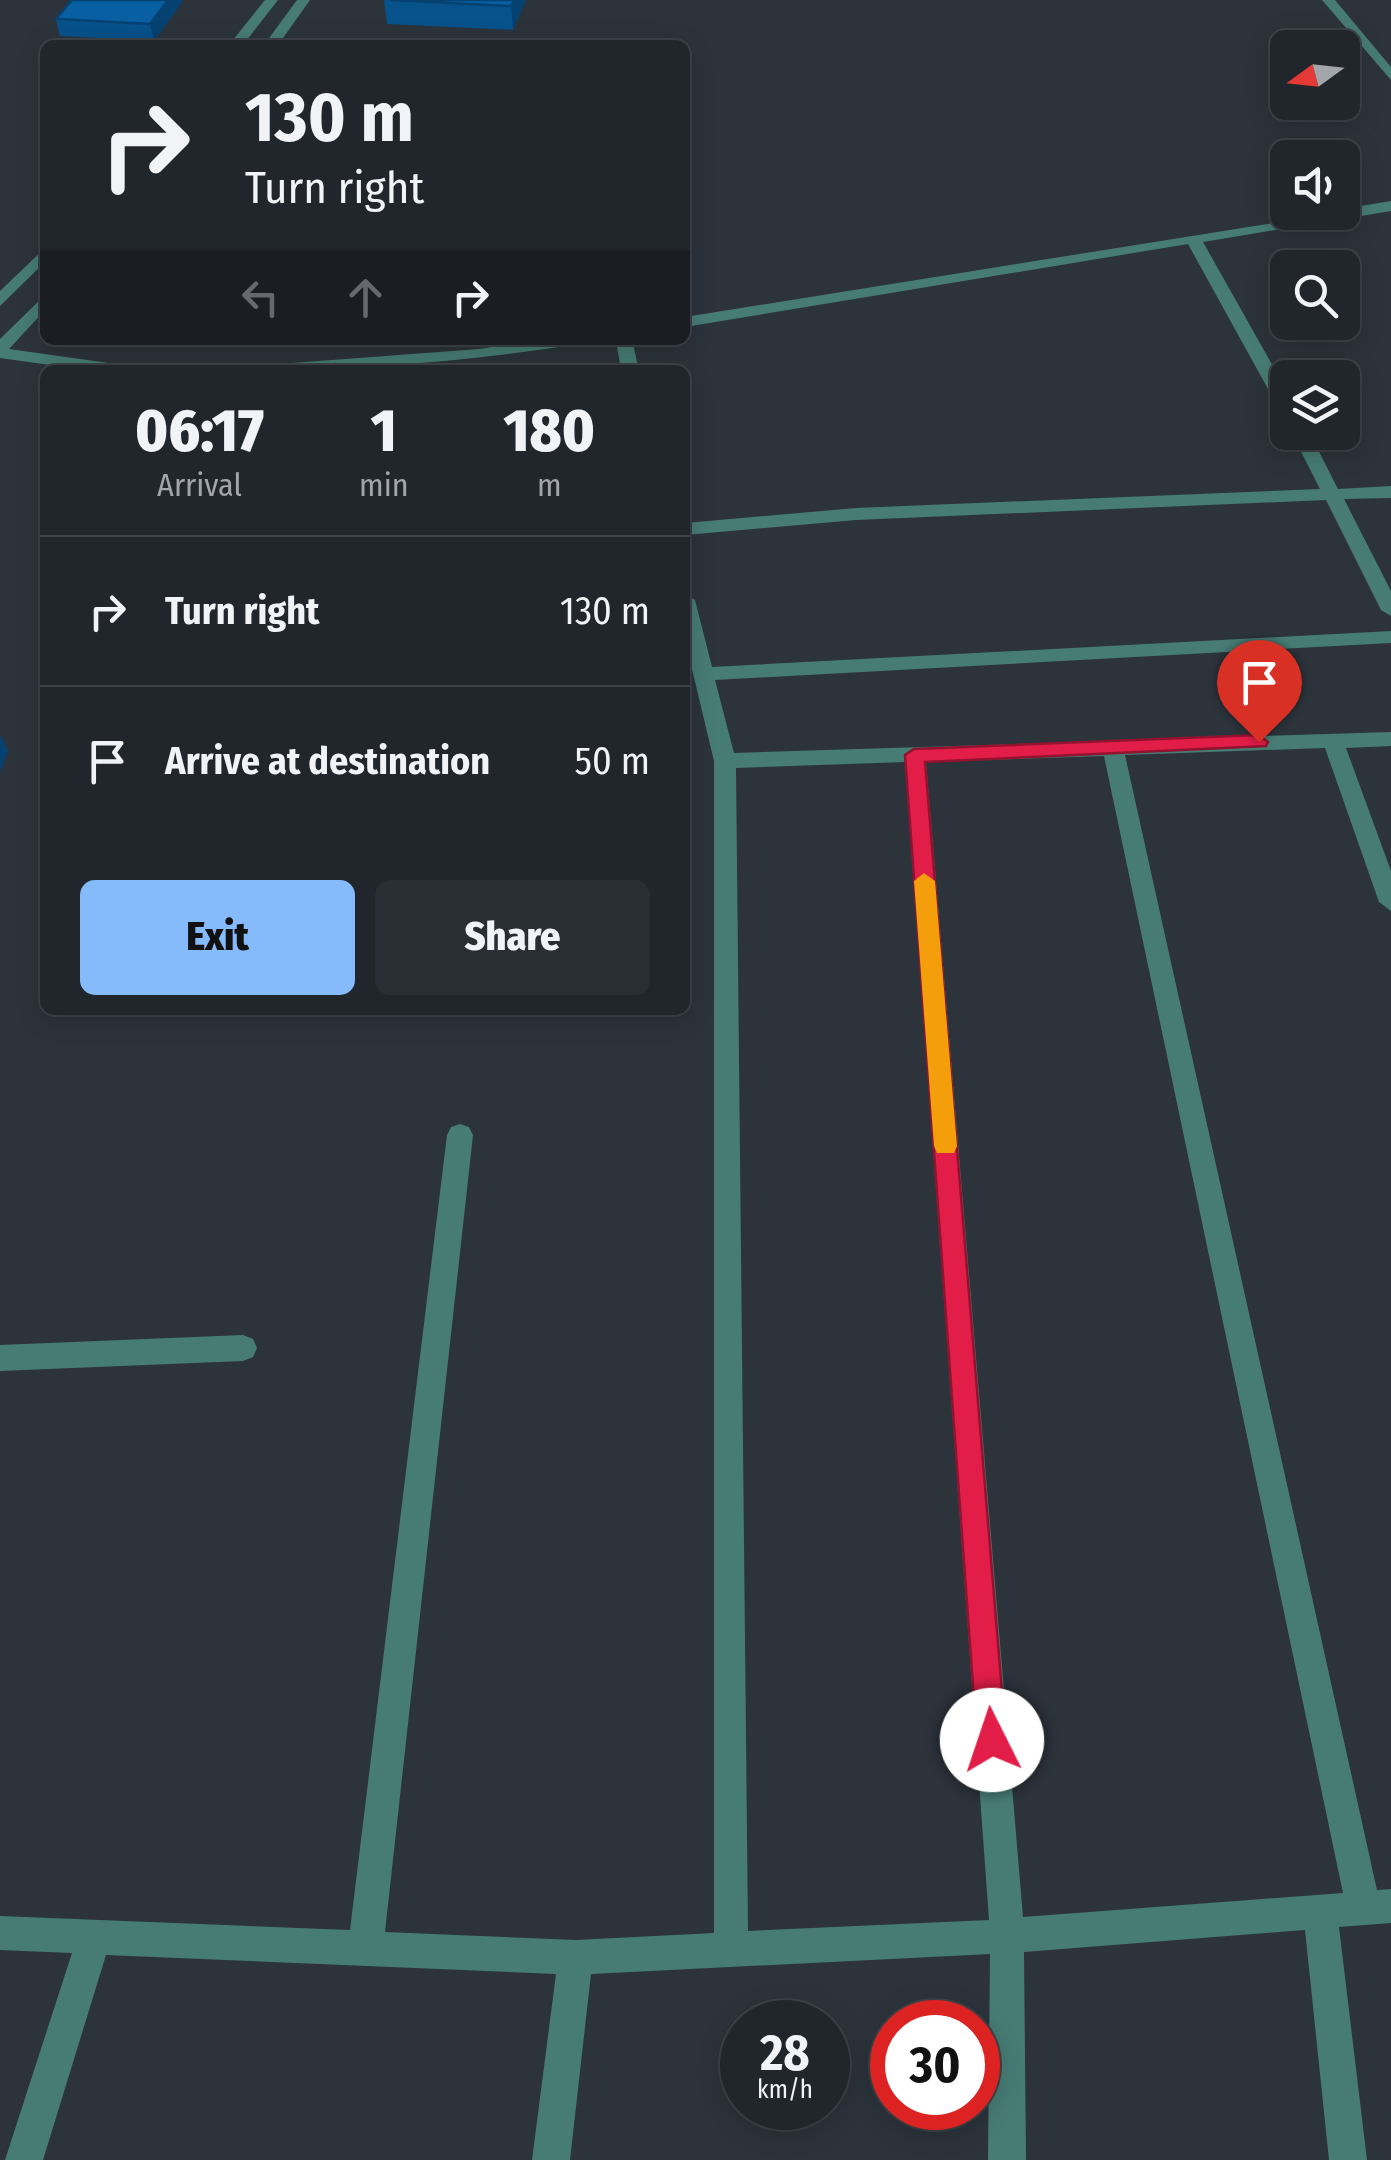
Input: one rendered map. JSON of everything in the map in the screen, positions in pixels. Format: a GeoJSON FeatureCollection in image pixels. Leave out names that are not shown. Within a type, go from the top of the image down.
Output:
{"type":"FeatureCollection","features":[{"type":"Feature","properties":{"kind":"street"},"geometry":{"type":"LineString","coordinates":[[240,40],[272,0]]}},
{"type":"Feature","properties":{"kind":"street"},"geometry":{"type":"LineString","coordinates":[[274,40],[304,0]]}},
{"type":"Feature","properties":{"kind":"street"},"geometry":{"type":"LineString","coordinates":[[1328,0],[1391,76]]}},
{"type":"Feature","properties":{"kind":"street"},"geometry":{"type":"LineString","coordinates":[[690,321],[1391,206]]}},
{"type":"Feature","properties":{"kind":"street"},"geometry":{"type":"LineString","coordinates":[[1192,238],[1270,378]]}},
{"type":"Feature","properties":{"kind":"street"},"geometry":{"type":"LineString","coordinates":[[0,301],[40,258]]}},
{"type":"Feature","properties":{"kind":"street"},"geometry":{"type":"LineString","coordinates":[[0,351],[40,306]]}},
{"type":"Feature","properties":{"kind":"street"},"geometry":{"type":"LineString","coordinates":[[447,364],[483,347],[508,345]]}},
{"type":"Feature","properties":{"kind":"street"},"geometry":{"type":"LineString","coordinates":[[0,351],[91,365]]}},
{"type":"Feature","properties":{"kind":"street"},"geometry":{"type":"LineString","coordinates":[[1310,450],[1391,610]]}},
{"type":"Feature","properties":{"kind":"street"},"geometry":{"type":"LineString","coordinates":[[690,529],[856,514],[1391,492]]}},
{"type":"Feature","properties":{"kind":"street"},"geometry":{"type":"LineString","coordinates":[[690,619],[726,761],[731,1951]]}},
{"type":"Feature","properties":{"kind":"street"},"geometry":{"type":"LineString","coordinates":[[704,674],[1391,637]]}},
{"type":"Feature","properties":{"kind":"street"},"geometry":{"type":"LineString","coordinates":[[1332,739],[1391,902]]}},
{"type":"Feature","properties":{"kind":"street"},"geometry":{"type":"LineString","coordinates":[[726,761],[1391,739]]}},
{"type":"Feature","properties":{"kind":"street"},"geometry":{"type":"LineString","coordinates":[[0,1934],[576,1957],[1007,1936],[1378,1907],[1113,748]]}},
{"type":"Feature","properties":{"kind":"street"},"geometry":{"type":"LineString","coordinates":[[914,755],[1007,1936],[1007,2160]]}},
{"type":"Feature","properties":{"kind":"street"},"geometry":{"type":"LineString","coordinates":[[365,1950],[460,1135]]}},
{"type":"Feature","properties":{"kind":"street"},"geometry":{"type":"LineString","coordinates":[[0,1358],[243,1348]]}},
{"type":"Feature","properties":{"kind":"street"},"geometry":{"type":"LineString","coordinates":[[1320,1912],[1348,2160]]}},
{"type":"Feature","properties":{"kind":"street"},"geometry":{"type":"LineString","coordinates":[[24,2160],[95,1935]]}},
{"type":"Feature","properties":{"kind":"street"},"geometry":{"type":"LineString","coordinates":[[552,2160],[576,1957]]}},
{"type":"Feature","properties":{"kind":"building"},"geometry":{"type":"Polygon","coordinates":[[[72,0],[168,0],[150,24],[56,19],[72,0]]]}},
{"type":"Feature","properties":{"kind":"building"},"geometry":{"type":"Polygon","coordinates":[[[390,0],[514,0],[511,6],[390,0]]]}},
{"type":"Feature","properties":{"kind":"slow traffic"},"geometry":{"type":"LineString","coordinates":[[924,881],[945,1146]]}},
{"type":"Feature","properties":{"kind":"route"},"geometry":{"type":"LineString","coordinates":[[992,1740],[914,755],[1259,742]]}}]}
